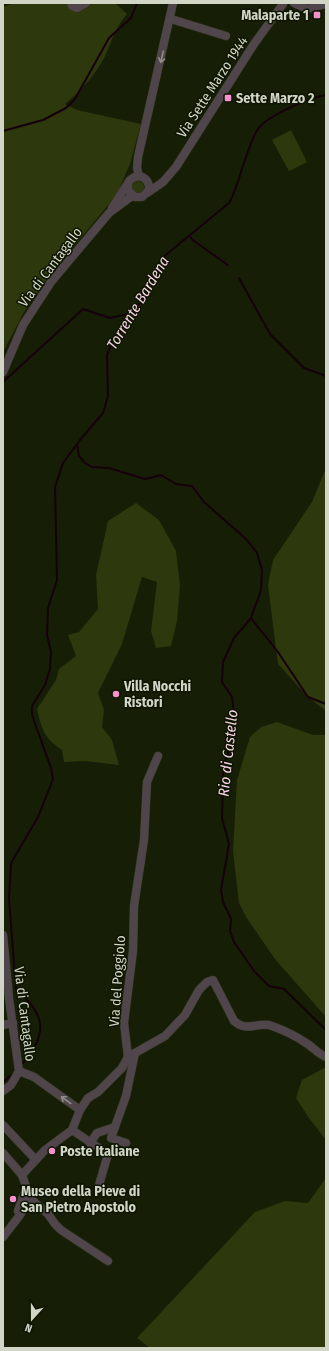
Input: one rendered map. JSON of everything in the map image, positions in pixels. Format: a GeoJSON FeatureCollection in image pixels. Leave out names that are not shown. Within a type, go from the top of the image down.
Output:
{"type":"FeatureCollection","features":[{"type":"Feature","properties":{"kind":"street"},"geometry":{"type":"LineString","coordinates":[[71,3],[72,6],[77,8],[86,3]]}},
{"type":"Feature","properties":{"kind":"street"},"geometry":{"type":"LineString","coordinates":[[139,176],[137,168],[138,156],[174,3]]}},
{"type":"Feature","properties":{"kind":"street","name":"Via Sette Marzo 1944"},"geometry":{"type":"LineString","coordinates":[[147,193],[160,183],[176,167],[254,44],[282,3],[288,5],[294,3],[307,9],[326,4]]}},
{"type":"Feature","properties":{"kind":"street"},"geometry":{"type":"LineString","coordinates":[[171,19],[226,36]]}},
{"type":"Feature","properties":{"kind":"street"},"geometry":{"type":"LineString","coordinates":[[109,213],[132,178],[139,176],[147,180],[160,183]]}},
{"type":"Feature","properties":{"kind":"street"},"geometry":{"type":"LineString","coordinates":[[128,183],[128,190],[132,196],[139,198],[147,193],[149,186],[147,180]]}},
{"type":"Feature","properties":{"kind":"street"},"geometry":{"type":"LineString","coordinates":[[109,213],[132,196]]}},
{"type":"Feature","properties":{"kind":"street","name":"Via di Cantagallo"},"geometry":{"type":"LineString","coordinates":[[3,372],[23,325],[51,282],[109,213]]}},
{"type":"Feature","properties":{"kind":"street","name":"Via del Poggiolo"},"geometry":{"type":"LineString","coordinates":[[111,1138],[126,1096],[132,1055],[124,1023],[133,951],[134,906],[144,840],[147,782],[158,756]]}},
{"type":"Feature","properties":{"kind":"street","name":"Via di Cantagallo"},"geometry":{"type":"LineString","coordinates":[[3,935],[19,1067],[11,1085],[3,1091]]}},
{"type":"Feature","properties":{"kind":"street"},"geometry":{"type":"LineString","coordinates":[[22,1175],[35,1159],[72,1130],[80,1110],[88,1098],[98,1092],[122,1068],[132,1055],[165,1036],[184,1014],[199,990],[207,982],[213,980],[234,1021],[239,1026],[247,1028],[266,1024],[273,1026],[306,1043],[319,1054],[326,1057]]}},
{"type":"Feature","properties":{"kind":"street"},"geometry":{"type":"LineString","coordinates":[[3,1025],[13,1023]]}},
{"type":"Feature","properties":{"kind":"street"},"geometry":{"type":"LineString","coordinates":[[19,1067],[80,1110]]}},
{"type":"Feature","properties":{"kind":"street"},"geometry":{"type":"LineString","coordinates":[[3,1125],[35,1159]]}},
{"type":"Feature","properties":{"kind":"street"},"geometry":{"type":"LineString","coordinates":[[90,1143],[97,1133],[115,1127]]}},
{"type":"Feature","properties":{"kind":"street"},"geometry":{"type":"LineString","coordinates":[[72,1130],[108,1154],[99,1185]]}},
{"type":"Feature","properties":{"kind":"street"},"geometry":{"type":"LineString","coordinates":[[99,1147],[111,1138],[126,1143]]}},
{"type":"Feature","properties":{"kind":"street"},"geometry":{"type":"LineString","coordinates":[[3,1153],[22,1175],[27,1189],[18,1213],[20,1216]]}},
{"type":"Feature","properties":{"kind":"street"},"geometry":{"type":"LineString","coordinates":[[3,1237],[20,1216],[27,1202],[32,1200],[48,1214],[54,1224],[61,1230],[108,1261]]}},
{"type":"Feature","properties":{"kind":"green space"},"geometry":{"type":"Polygon","coordinates":[[[14,3],[115,3],[127,14],[117,29],[97,70],[65,104],[77,110],[141,124],[130,164],[117,194],[49,277],[24,312],[3,352],[3,7],[14,3]]]}},
{"type":"Feature","properties":{"kind":"green space"},"geometry":{"type":"Polygon","coordinates":[[[291,130],[307,162],[289,171],[272,140],[291,130]]]}},
{"type":"Feature","properties":{"kind":"green space"},"geometry":{"type":"Polygon","coordinates":[[[136,181],[140,181],[144,187],[140,193],[136,193],[132,189],[132,185],[136,181]]]}},
{"type":"Feature","properties":{"kind":"green space"},"geometry":{"type":"Polygon","coordinates":[[[326,468],[326,711],[308,697],[278,664],[268,585],[273,560],[312,502],[326,468]]]}},
{"type":"Feature","properties":{"kind":"green space"},"geometry":{"type":"Polygon","coordinates":[[[136,503],[159,520],[176,551],[180,585],[177,621],[171,646],[156,648],[151,631],[157,582],[142,577],[122,644],[98,693],[104,710],[102,727],[112,740],[119,765],[85,761],[64,762],[62,750],[47,737],[42,728],[37,709],[56,680],[59,669],[76,656],[68,635],[79,632],[98,609],[96,575],[108,521],[136,503]]]}},
{"type":"Feature","properties":{"kind":"green space"},"geometry":{"type":"Polygon","coordinates":[[[277,722],[313,735],[326,735],[326,1017],[275,959],[246,917],[239,903],[233,851],[237,780],[250,737],[261,727],[277,722]]]}},
{"type":"Feature","properties":{"kind":"green space"},"geometry":{"type":"Polygon","coordinates":[[[326,1067],[326,1140],[296,1098],[302,1080],[326,1067]]]}},
{"type":"Feature","properties":{"kind":"green space"},"geometry":{"type":"Polygon","coordinates":[[[326,1178],[326,1348],[150,1348],[137,1338],[255,1212],[285,1201],[308,1203],[326,1178]]]}},
{"type":"Feature","properties":{"kind":"waterway"},"geometry":{"type":"LineString","coordinates":[[3,131],[43,120],[66,108],[75,99],[109,38],[131,18],[137,3]]}},
{"type":"Feature","properties":{"kind":"waterway","name":"Torrente Bardena"},"geometry":{"type":"LineString","coordinates":[[21,1065],[36,1045],[40,1026],[34,1008],[16,990],[9,899],[11,863],[38,817],[53,779],[51,768],[32,715],[32,706],[45,685],[50,669],[51,652],[47,635],[48,608],[57,580],[55,487],[63,463],[103,413],[108,396],[107,355],[113,341],[141,301],[162,258],[229,203],[253,139],[258,129],[263,124],[270,118],[289,108],[326,95]]}},
{"type":"Feature","properties":{"kind":"waterway"},"geometry":{"type":"LineString","coordinates":[[189,236],[228,265]]}},
{"type":"Feature","properties":{"kind":"waterway"},"geometry":{"type":"LineString","coordinates":[[239,278],[270,334],[304,368],[326,376]]}},
{"type":"Feature","properties":{"kind":"waterway"},"geometry":{"type":"LineString","coordinates":[[3,382],[83,309],[110,318],[132,313]]}},
{"type":"Feature","properties":{"kind":"waterway","name":"Rio di Castello"},"geometry":{"type":"LineString","coordinates":[[77,444],[79,456],[84,462],[92,467],[109,468],[145,479],[161,475],[176,484],[192,486],[204,502],[246,539],[257,553],[262,570],[261,590],[251,618],[234,638],[223,662],[222,682],[232,697],[234,713],[231,743],[224,765],[222,818],[229,844],[221,890],[223,902],[231,919],[230,931],[234,942],[254,971],[269,986],[284,989],[326,1030]]}},
{"type":"Feature","properties":{"kind":"waterway"},"geometry":{"type":"LineString","coordinates":[[251,618],[278,652],[308,697],[326,704]]}},
{"type":"Feature","properties":{"kind":"waterway","name":"Torrente Bardena"},"geometry":{"type":"LineString","coordinates":[[3,1082],[14,1073]]}},
{"type":"Feature","properties":{"kind":"place","name":"Malaparte 1"},"geometry":{"type":"Point","coordinates":[317,15]}},
{"type":"Feature","properties":{"kind":"place","name":"Sette Marzo 2"},"geometry":{"type":"Point","coordinates":[228,98]}},
{"type":"Feature","properties":{"kind":"place","name":"Villa Nocchi Ristori"},"geometry":{"type":"Point","coordinates":[116,694]}},
{"type":"Feature","properties":{"kind":"place","name":"Poste Italiane"},"geometry":{"type":"Point","coordinates":[52,1151]}},
{"type":"Feature","properties":{"kind":"place","name":"Museo della Pieve di San Pietro Apostolo"},"geometry":{"type":"Point","coordinates":[13,1199]}}]}
